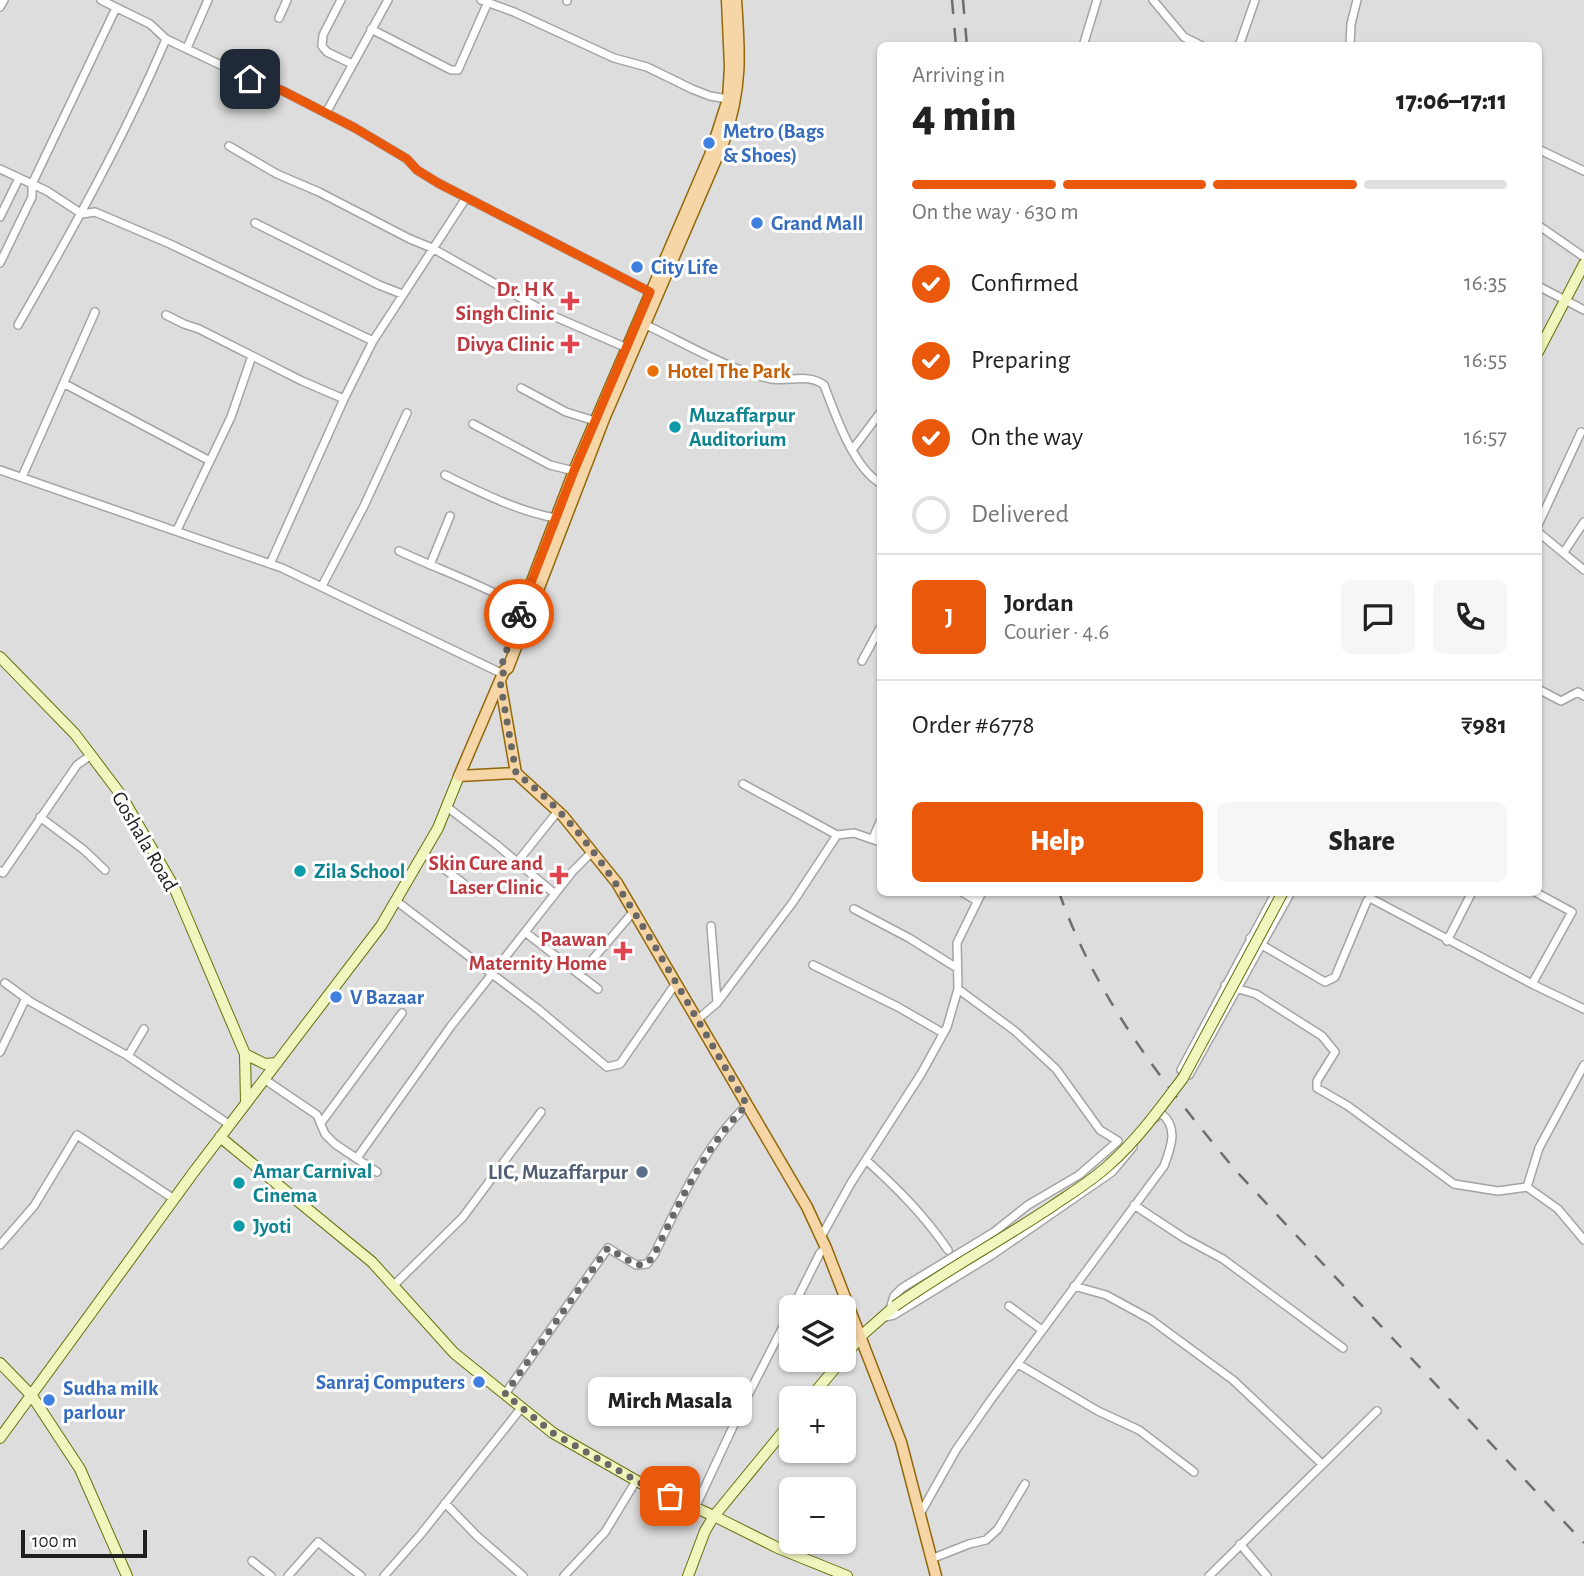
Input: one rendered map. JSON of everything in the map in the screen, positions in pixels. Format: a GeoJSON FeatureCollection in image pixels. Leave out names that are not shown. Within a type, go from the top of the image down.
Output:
{"type":"FeatureCollection","features":[{"type":"Feature","properties":{"kind":"main road"},"geometry":{"type":"LineString","coordinates":[[727,0],[730,45],[728,99],[710,155],[555,517],[501,667],[502,675],[516,773],[558,811],[617,883],[807,1207],[861,1336],[901,1442],[936,1576]]}},
{"type":"Feature","properties":{"kind":"main road"},"geometry":{"type":"LineString","coordinates":[[0,1438],[174,1199],[380,926],[423,853],[446,807],[502,675],[508,668],[604,419],[711,175],[735,110],[740,69],[736,0]]}},
{"type":"Feature","properties":{"kind":"main road"},"geometry":{"type":"LineString","coordinates":[[1542,345],[1584,264]]}},
{"type":"Feature","properties":{"kind":"main road","name":"Goshala Road"},"geometry":{"type":"LineString","coordinates":[[1,661],[75,734],[121,794],[174,887],[245,1054]]}},
{"type":"Feature","properties":{"kind":"main road"},"geometry":{"type":"LineString","coordinates":[[459,776],[516,773]]}},
{"type":"Feature","properties":{"kind":"main road"},"geometry":{"type":"LineString","coordinates":[[856,1342],[889,1311],[941,1275],[1018,1230],[1111,1163],[1183,1078],[1281,896]]}},
{"type":"Feature","properties":{"kind":"main road"},"geometry":{"type":"LineString","coordinates":[[246,1104],[245,1054],[265,1064],[277,1063]]}},
{"type":"Feature","properties":{"kind":"main road"},"geometry":{"type":"LineString","coordinates":[[220,1138],[372,1262],[454,1353],[553,1433],[636,1481],[778,1548],[846,1576]]}},
{"type":"Feature","properties":{"kind":"main road"},"geometry":{"type":"LineString","coordinates":[[0,1363],[32,1395],[80,1469],[127,1576]]}},
{"type":"Feature","properties":{"kind":"main road"},"geometry":{"type":"LineString","coordinates":[[820,1386],[832,1372]]}},
{"type":"Feature","properties":{"kind":"main road"},"geometry":{"type":"LineString","coordinates":[[688,1576],[705,1531],[714,1516],[779,1437]]}},
{"type":"Feature","properties":{"kind":"street"},"geometry":{"type":"LineString","coordinates":[[0,7],[4,0]]}},
{"type":"Feature","properties":{"kind":"street"},"geometry":{"type":"LineString","coordinates":[[101,0],[150,24],[166,39],[326,113],[407,159],[417,170],[466,198],[650,292]]}},
{"type":"Feature","properties":{"kind":"street"},"geometry":{"type":"LineString","coordinates":[[187,48],[208,0]]}},
{"type":"Feature","properties":{"kind":"street"},"geometry":{"type":"LineString","coordinates":[[279,18],[287,0]]}},
{"type":"Feature","properties":{"kind":"street"},"geometry":{"type":"LineString","coordinates":[[341,0],[323,35],[322,46],[327,52],[352,64]]}},
{"type":"Feature","properties":{"kind":"street"},"geometry":{"type":"LineString","coordinates":[[326,113],[387,0]]}},
{"type":"Feature","properties":{"kind":"street"},"geometry":{"type":"LineString","coordinates":[[1084,42],[1097,0]]}},
{"type":"Feature","properties":{"kind":"street"},"geometry":{"type":"LineString","coordinates":[[1153,0],[1184,37],[1194,42]]}},
{"type":"Feature","properties":{"kind":"street"},"geometry":{"type":"LineString","coordinates":[[1240,42],[1255,0]]}},
{"type":"Feature","properties":{"kind":"street"},"geometry":{"type":"LineString","coordinates":[[1350,42],[1357,0]]}},
{"type":"Feature","properties":{"kind":"street"},"geometry":{"type":"LineString","coordinates":[[371,29],[458,70],[485,1],[614,58],[648,66],[701,93],[728,99]]}},
{"type":"Feature","properties":{"kind":"street"},"geometry":{"type":"LineString","coordinates":[[0,263],[33,197],[32,184],[116,8]]}},
{"type":"Feature","properties":{"kind":"street"},"geometry":{"type":"LineString","coordinates":[[18,325],[82,214],[105,164],[131,119],[166,39]]}},
{"type":"Feature","properties":{"kind":"street"},"geometry":{"type":"LineString","coordinates":[[229,146],[277,174],[432,248],[551,315],[627,348]]}},
{"type":"Feature","properties":{"kind":"street"},"geometry":{"type":"LineString","coordinates":[[1542,151],[1584,171]]}},
{"type":"Feature","properties":{"kind":"street"},"geometry":{"type":"LineString","coordinates":[[0,169],[47,191],[82,214],[95,212],[170,244],[373,341]]}},
{"type":"Feature","properties":{"kind":"street"},"geometry":{"type":"LineString","coordinates":[[0,217],[19,178]]}},
{"type":"Feature","properties":{"kind":"street"},"geometry":{"type":"LineString","coordinates":[[270,564],[373,341],[466,198]]}},
{"type":"Feature","properties":{"kind":"street"},"geometry":{"type":"LineString","coordinates":[[255,223],[402,294]]}},
{"type":"Feature","properties":{"kind":"street"},"geometry":{"type":"LineString","coordinates":[[1542,228],[1584,257]]}},
{"type":"Feature","properties":{"kind":"street"},"geometry":{"type":"LineString","coordinates":[[1542,288],[1584,310]]}},
{"type":"Feature","properties":{"kind":"street"},"geometry":{"type":"LineString","coordinates":[[22,477],[95,312]]}},
{"type":"Feature","properties":{"kind":"street"},"geometry":{"type":"LineString","coordinates":[[166,315],[344,399]]}},
{"type":"Feature","properties":{"kind":"street"},"geometry":{"type":"LineString","coordinates":[[646,325],[755,375],[775,380],[816,379],[824,385],[852,450],[877,481]]}},
{"type":"Feature","properties":{"kind":"street"},"geometry":{"type":"LineString","coordinates":[[177,530],[231,417],[252,356]]}},
{"type":"Feature","properties":{"kind":"street"},"geometry":{"type":"LineString","coordinates":[[65,384],[210,461]]}},
{"type":"Feature","properties":{"kind":"street"},"geometry":{"type":"LineString","coordinates":[[521,388],[566,412],[595,421]]}},
{"type":"Feature","properties":{"kind":"street"},"geometry":{"type":"LineString","coordinates":[[321,586],[364,506],[407,412]]}},
{"type":"Feature","properties":{"kind":"street"},"geometry":{"type":"LineString","coordinates":[[852,450],[877,417]]}},
{"type":"Feature","properties":{"kind":"street"},"geometry":{"type":"LineString","coordinates":[[473,424],[550,465],[574,471]]}},
{"type":"Feature","properties":{"kind":"street"},"geometry":{"type":"LineString","coordinates":[[1542,516],[1581,432]]}},
{"type":"Feature","properties":{"kind":"street"},"geometry":{"type":"LineString","coordinates":[[0,470],[270,564],[321,586],[502,675]]}},
{"type":"Feature","properties":{"kind":"street"},"geometry":{"type":"LineString","coordinates":[[444,475],[485,494],[555,517]]}},
{"type":"Feature","properties":{"kind":"street"},"geometry":{"type":"LineString","coordinates":[[429,565],[450,516]]}},
{"type":"Feature","properties":{"kind":"street"},"geometry":{"type":"LineString","coordinates":[[1564,552],[1584,522]]}},
{"type":"Feature","properties":{"kind":"street"},"geometry":{"type":"LineString","coordinates":[[1542,535],[1584,570]]}},
{"type":"Feature","properties":{"kind":"street"},"geometry":{"type":"LineString","coordinates":[[399,551],[495,592],[522,607]]}},
{"type":"Feature","properties":{"kind":"street"},"geometry":{"type":"LineString","coordinates":[[862,661],[877,634]]}},
{"type":"Feature","properties":{"kind":"street"},"geometry":{"type":"LineString","coordinates":[[1542,691],[1561,701],[1578,692],[1584,696]]}},
{"type":"Feature","properties":{"kind":"street"},"geometry":{"type":"LineString","coordinates":[[0,871],[3,873],[77,765],[91,755]]}},
{"type":"Feature","properties":{"kind":"street"},"geometry":{"type":"LineString","coordinates":[[743,784],[836,835],[855,833],[877,840]]}},
{"type":"Feature","properties":{"kind":"street"},"geometry":{"type":"LineString","coordinates":[[446,807],[518,861],[555,894]]}},
{"type":"Feature","properties":{"kind":"street"},"geometry":{"type":"LineString","coordinates":[[518,861],[558,811]]}},
{"type":"Feature","properties":{"kind":"street"},"geometry":{"type":"LineString","coordinates":[[40,817],[84,850],[105,870]]}},
{"type":"Feature","properties":{"kind":"street"},"geometry":{"type":"LineString","coordinates":[[698,1019],[717,1003],[793,902],[836,835]]}},
{"type":"Feature","properties":{"kind":"street"},"geometry":{"type":"LineString","coordinates":[[357,1158],[439,1042],[555,894],[592,852]]}},
{"type":"Feature","properties":{"kind":"street"},"geometry":{"type":"LineString","coordinates":[[423,853],[463,883]]}},
{"type":"Feature","properties":{"kind":"street"},"geometry":{"type":"LineString","coordinates":[[969,896],[977,901]]}},
{"type":"Feature","properties":{"kind":"street"},"geometry":{"type":"LineString","coordinates":[[799,1295],[866,1160],[921,1074],[943,1033],[958,989],[957,943],[980,896]]}},
{"type":"Feature","properties":{"kind":"street"},"geometry":{"type":"LineString","coordinates":[[1274,896],[1181,1070],[1189,1075],[1289,896]]}},
{"type":"Feature","properties":{"kind":"street"},"geometry":{"type":"LineString","coordinates":[[1447,941],[1470,896]]}},
{"type":"Feature","properties":{"kind":"street"},"geometry":{"type":"LineString","coordinates":[[1532,984],[1572,912],[1542,896]]}},
{"type":"Feature","properties":{"kind":"street"},"geometry":{"type":"LineString","coordinates":[[1250,939],[1325,982],[1331,981],[1370,898],[1447,941],[1584,1009]]}},
{"type":"Feature","properties":{"kind":"street"},"geometry":{"type":"LineString","coordinates":[[396,900],[607,1066],[621,1063],[676,984]]}},
{"type":"Feature","properties":{"kind":"street"},"geometry":{"type":"LineString","coordinates":[[854,909],[957,968]]}},
{"type":"Feature","properties":{"kind":"street"},"geometry":{"type":"LineString","coordinates":[[580,974],[634,911]]}},
{"type":"Feature","properties":{"kind":"street"},"geometry":{"type":"LineString","coordinates":[[711,926],[717,1003]]}},
{"type":"Feature","properties":{"kind":"street"},"geometry":{"type":"LineString","coordinates":[[525,932],[598,989]]}},
{"type":"Feature","properties":{"kind":"street"},"geometry":{"type":"LineString","coordinates":[[813,965],[898,1007],[943,1033]]}},
{"type":"Feature","properties":{"kind":"street"},"geometry":{"type":"LineString","coordinates":[[5,983],[26,998],[128,1056],[230,1125]]}},
{"type":"Feature","properties":{"kind":"street"},"geometry":{"type":"LineString","coordinates":[[1224,985],[1256,995],[1322,1036],[1335,1052],[1317,1081],[1317,1088],[1348,1106],[1454,1184],[1498,1191],[1527,1187],[1558,1209],[1584,1240]]}},
{"type":"Feature","properties":{"kind":"street"},"geometry":{"type":"LineString","coordinates":[[920,1515],[956,1450],[1164,1166],[1172,1145],[1171,1126],[1161,1113],[1112,1172],[992,1255],[894,1315],[889,1311],[894,1296],[902,1288],[994,1232],[1028,1205],[1079,1175],[1118,1141],[1101,1130],[1056,1069],[1015,1031],[958,989]]}},
{"type":"Feature","properties":{"kind":"street"},"geometry":{"type":"LineString","coordinates":[[1,1046],[26,998]]}},
{"type":"Feature","properties":{"kind":"street"},"geometry":{"type":"LineString","coordinates":[[321,1123],[402,1013]]}},
{"type":"Feature","properties":{"kind":"street"},"geometry":{"type":"LineString","coordinates":[[128,1056],[144,1029]]}},
{"type":"Feature","properties":{"kind":"street"},"geometry":{"type":"LineString","coordinates":[[1527,1187],[1539,1148],[1584,1065]]}},
{"type":"Feature","properties":{"kind":"street"},"geometry":{"type":"LineString","coordinates":[[264,1079],[317,1115],[325,1134],[335,1144],[377,1172]]}},
{"type":"Feature","properties":{"kind":"street"},"geometry":{"type":"LineString","coordinates":[[505,1394],[608,1248],[636,1265],[647,1264],[684,1194],[721,1134],[747,1105]]}},
{"type":"Feature","properties":{"kind":"street"},"geometry":{"type":"LineString","coordinates":[[393,1286],[463,1217],[541,1112]]}},
{"type":"Feature","properties":{"kind":"street"},"geometry":{"type":"LineString","coordinates":[[0,1245],[34,1206],[77,1135],[174,1199]]}},
{"type":"Feature","properties":{"kind":"street"},"geometry":{"type":"LineString","coordinates":[[866,1160],[901,1191],[948,1250]]}},
{"type":"Feature","properties":{"kind":"street"},"geometry":{"type":"LineString","coordinates":[[1135,1205],[1223,1259],[1343,1348]]}},
{"type":"Feature","properties":{"kind":"street"},"geometry":{"type":"LineString","coordinates":[[1074,1286],[1106,1295],[1150,1320],[1233,1380],[1322,1464]]}},
{"type":"Feature","properties":{"kind":"street"},"geometry":{"type":"LineString","coordinates":[[1009,1306],[1042,1330]]}},
{"type":"Feature","properties":{"kind":"street"},"geometry":{"type":"LineString","coordinates":[[695,1507],[779,1334]]}},
{"type":"Feature","properties":{"kind":"street"},"geometry":{"type":"LineString","coordinates":[[1018,1364],[1098,1411],[1139,1430],[1194,1472]]}},
{"type":"Feature","properties":{"kind":"street"},"geometry":{"type":"LineString","coordinates":[[384,1576],[522,1407]]}},
{"type":"Feature","properties":{"kind":"street"},"geometry":{"type":"LineString","coordinates":[[1209,1576],[1377,1411]]}},
{"type":"Feature","properties":{"kind":"street"},"geometry":{"type":"LineString","coordinates":[[564,1576],[605,1532],[636,1481]]}},
{"type":"Feature","properties":{"kind":"street"},"geometry":{"type":"LineString","coordinates":[[932,1559],[986,1540],[998,1529],[1025,1484]]}},
{"type":"Feature","properties":{"kind":"street"},"geometry":{"type":"LineString","coordinates":[[445,1503],[477,1536],[523,1576]]}},
{"type":"Feature","properties":{"kind":"street"},"geometry":{"type":"LineString","coordinates":[[288,1576],[318,1542],[361,1576]]}},
{"type":"Feature","properties":{"kind":"street"},"geometry":{"type":"LineString","coordinates":[[1240,1544],[1267,1576]]}},
{"type":"Feature","properties":{"kind":"street"},"geometry":{"type":"LineString","coordinates":[[251,1561],[271,1576]]}},
{"type":"Feature","properties":{"kind":"shaded area"},"geometry":{"type":"Polygon","coordinates":[[[0,0],[1584,0],[1584,1576],[0,1576],[0,0]]]}},
{"type":"Feature","properties":{"kind":"railway"},"geometry":{"type":"LineString","coordinates":[[952,0],[956,42]]}},
{"type":"Feature","properties":{"kind":"railway"},"geometry":{"type":"LineString","coordinates":[[963,0],[967,42]]}},
{"type":"Feature","properties":{"kind":"railway"},"geometry":{"type":"LineString","coordinates":[[1061,896],[1092,969],[1113,1005],[1159,1074],[1210,1140],[1584,1543]]}},
{"type":"Feature","properties":{"kind":"way so far"},"geometry":{"type":"LineString","coordinates":[[519,614],[501,667],[504,671],[500,681],[516,773],[563,816],[617,883],[747,1105],[721,1134],[684,1194],[647,1264],[636,1265],[608,1248],[505,1394],[553,1433],[644,1485],[670,1496]]}},
{"type":"Feature","properties":{"kind":"place","name":"Metro (Bags & Shoes)"},"geometry":{"type":"Point","coordinates":[709,143]}},
{"type":"Feature","properties":{"kind":"place","name":"Grand Mall"},"geometry":{"type":"Point","coordinates":[757,223]}},
{"type":"Feature","properties":{"kind":"place","name":"City Life"},"geometry":{"type":"Point","coordinates":[637,267]}},
{"type":"Feature","properties":{"kind":"place","name":"Dr. H K Singh Clinic"},"geometry":{"type":"Point","coordinates":[570,301]}},
{"type":"Feature","properties":{"kind":"place","name":"Divya Clinic"},"geometry":{"type":"Point","coordinates":[570,344]}},
{"type":"Feature","properties":{"kind":"place","name":"Hotel The Park"},"geometry":{"type":"Point","coordinates":[653,371]}},
{"type":"Feature","properties":{"kind":"place","name":"Muzaffarpur Auditorium"},"geometry":{"type":"Point","coordinates":[675,427]}},
{"type":"Feature","properties":{"kind":"place","name":"Zila School"},"geometry":{"type":"Point","coordinates":[300,871]}},
{"type":"Feature","properties":{"kind":"place","name":"Skin Cure and Laser Clinic"},"geometry":{"type":"Point","coordinates":[559,875]}},
{"type":"Feature","properties":{"kind":"place","name":"Paawan Maternity Home"},"geometry":{"type":"Point","coordinates":[623,951]}},
{"type":"Feature","properties":{"kind":"place","name":"V Bazaar"},"geometry":{"type":"Point","coordinates":[336,997]}},
{"type":"Feature","properties":{"kind":"place","name":"LIC, Muzaffarpur"},"geometry":{"type":"Point","coordinates":[642,1172]}},
{"type":"Feature","properties":{"kind":"place","name":"Amar Carnival Cinema"},"geometry":{"type":"Point","coordinates":[239,1183]}},
{"type":"Feature","properties":{"kind":"place","name":"Jyoti"},"geometry":{"type":"Point","coordinates":[239,1226]}},
{"type":"Feature","properties":{"kind":"place","name":"Sanraj Computers"},"geometry":{"type":"Point","coordinates":[479,1382]}},
{"type":"Feature","properties":{"kind":"place","name":"Sudha milk parlour"},"geometry":{"type":"Point","coordinates":[49,1400]}},
{"type":"Feature","properties":{"kind":"place","name":"Mirch Masala"},"geometry":{"type":"Point","coordinates":[670,1496]}},
{"type":"Feature","properties":{"kind":"route"},"geometry":{"type":"LineString","coordinates":[[250,79],[283,91],[355,128],[407,159],[417,170],[438,183],[650,292],[555,517],[519,614]]}}]}
